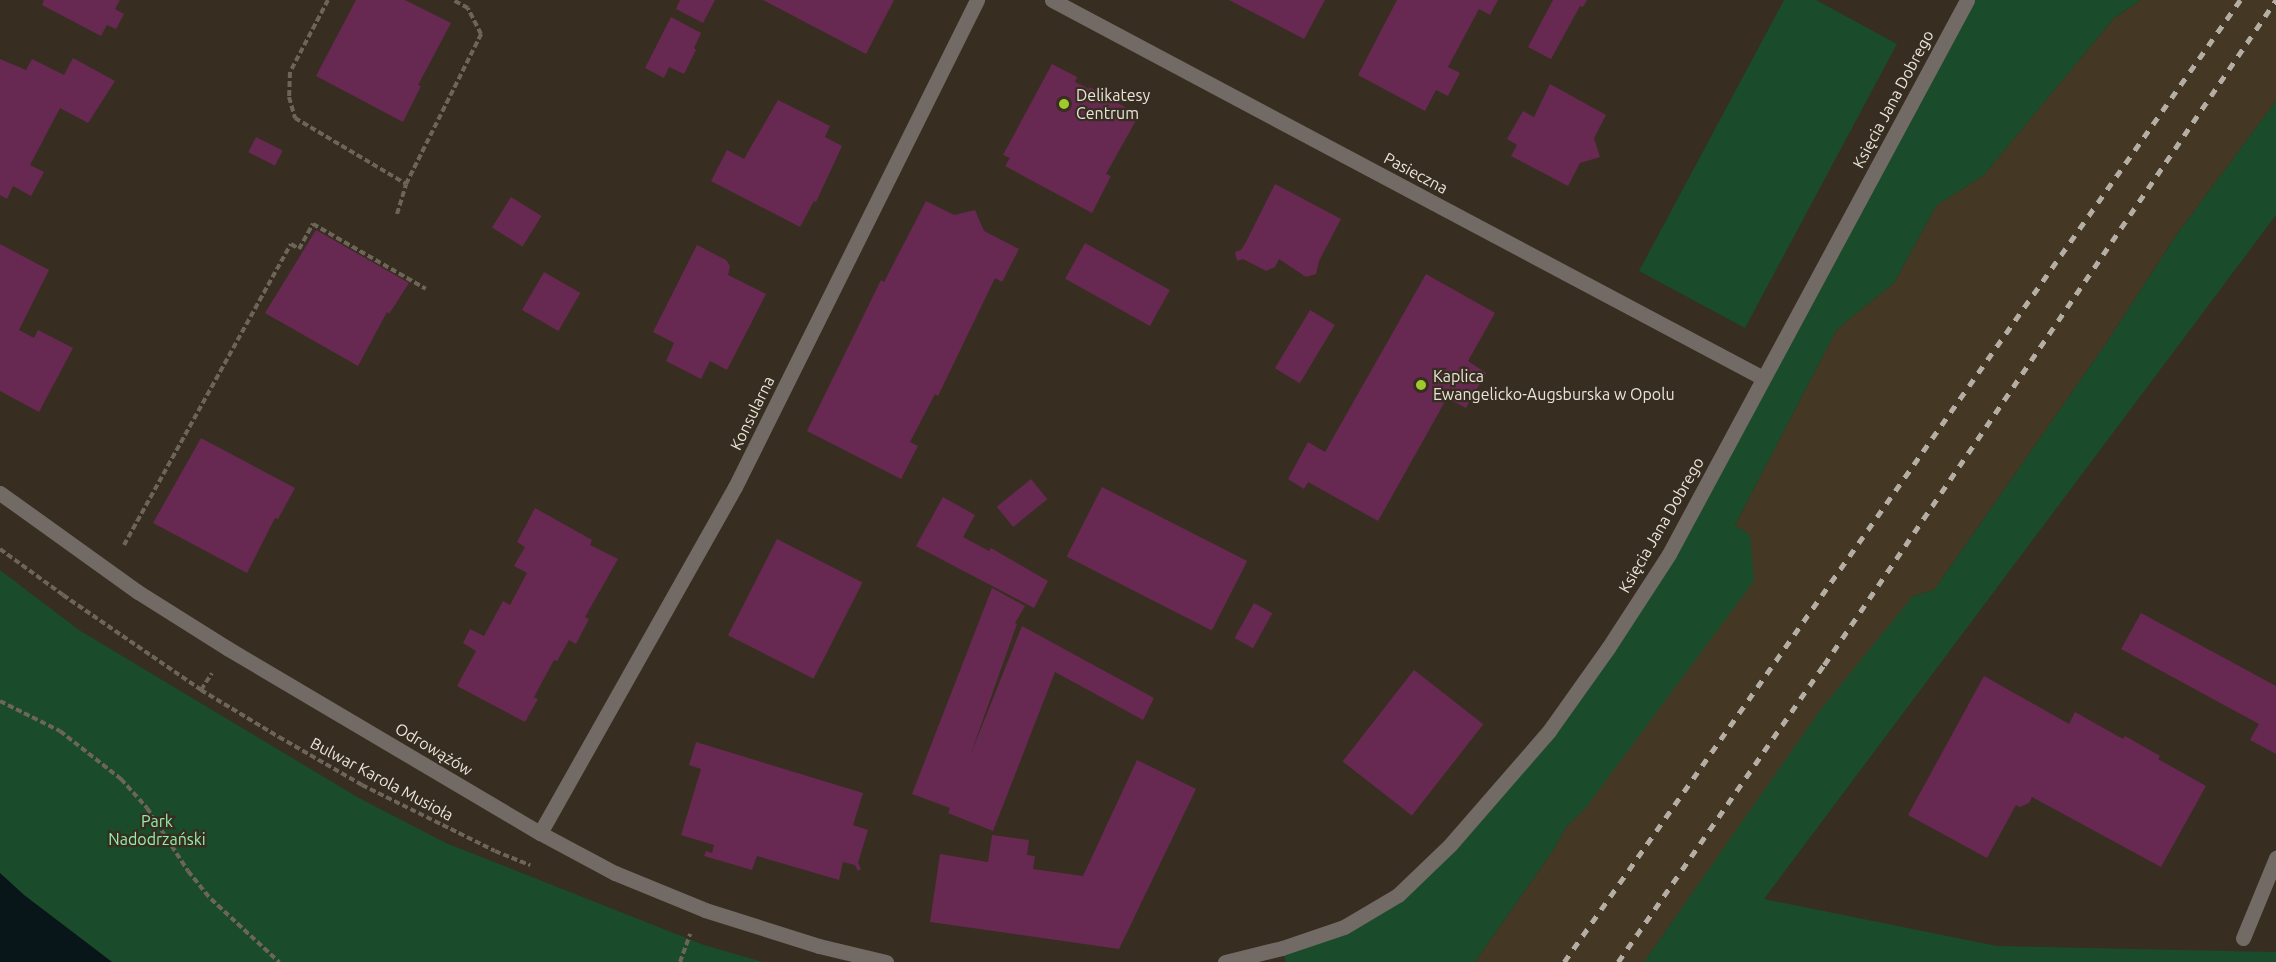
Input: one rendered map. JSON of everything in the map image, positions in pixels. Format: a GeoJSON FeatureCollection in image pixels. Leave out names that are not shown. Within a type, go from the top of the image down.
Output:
{"type":"FeatureCollection","features":[{"type":"Feature","properties":{"kind":"street","name":"Konsularna"},"geometry":{"type":"LineString","coordinates":[[540,833],[735,487],[977,0]]}},
{"type":"Feature","properties":{"kind":"street","name":"Pasieczna"},"geometry":{"type":"LineString","coordinates":[[1052,0],[1763,378]]}},
{"type":"Feature","properties":{"kind":"street","name":"Księcia Jana Dobrego"},"geometry":{"type":"LineString","coordinates":[[1225,962],[1282,948],[1344,927],[1398,895],[1450,845],[1549,731],[1608,648],[1669,554],[1968,0]]}},
{"type":"Feature","properties":{"kind":"street","name":"Odrowążów"},"geometry":{"type":"LineString","coordinates":[[0,493],[110,572],[227,648],[540,833],[615,873],[705,910],[819,946],[886,962]]}},
{"type":"Feature","properties":{"kind":"street"},"geometry":{"type":"LineString","coordinates":[[2243,938],[2276,858]]}},
{"type":"Feature","properties":{"kind":"path"},"geometry":{"type":"LineString","coordinates":[[328,0],[290,72],[289,97],[295,118],[406,184]]}},
{"type":"Feature","properties":{"kind":"path"},"geometry":{"type":"LineString","coordinates":[[398,214],[406,184],[481,34],[468,8],[453,0]]}},
{"type":"Feature","properties":{"kind":"path"},"geometry":{"type":"LineString","coordinates":[[110,572],[291,244],[299,249],[313,224],[426,289]]}},
{"type":"Feature","properties":{"kind":"path","name":"Bulwar Karola Musioła"},"geometry":{"type":"LineString","coordinates":[[0,549],[201,690],[279,737],[362,785],[423,816],[538,868]]}},
{"type":"Feature","properties":{"kind":"path"},"geometry":{"type":"LineString","coordinates":[[0,701],[60,731],[121,779],[147,808],[188,871],[211,899],[279,962]]}},
{"type":"Feature","properties":{"kind":"path"},"geometry":{"type":"LineString","coordinates":[[680,962],[691,931],[696,933]]}},
{"type":"Feature","properties":{"kind":"shaded area"},"geometry":{"type":"Polygon","coordinates":[[[2141,0],[2276,0],[2276,101],[2177,234],[2107,342],[1934,590],[1913,596],[1713,864],[1644,962],[1475,962],[1554,849],[1566,827],[1584,810],[1750,535],[1735,525],[1837,329],[1894,283],[1936,206],[1984,175],[2114,18],[2141,0]]]}},
{"type":"Feature","properties":{"kind":"shaded area"},"geometry":{"type":"Polygon","coordinates":[[[0,873],[24,895],[112,962],[0,962],[0,873]]]}},
{"type":"Feature","properties":{"kind":"green space"},"geometry":{"type":"Polygon","coordinates":[[[1784,0],[1816,0],[1897,44],[1745,328],[1639,271],[1784,0]]]}},
{"type":"Feature","properties":{"kind":"green space"},"geometry":{"type":"Polygon","coordinates":[[[1967,0],[2141,0],[2114,18],[1984,175],[1936,206],[1894,283],[1837,329],[1735,525],[1750,535],[1754,581],[1584,810],[1566,827],[1554,849],[1475,962],[1286,962],[1282,948],[1398,895],[1494,796],[1669,554],[1967,0]]]}},
{"type":"Feature","properties":{"kind":"green space"},"geometry":{"type":"Polygon","coordinates":[[[2276,101],[2276,215],[1764,899],[1997,946],[2276,952],[2276,962],[1644,962],[1821,709],[1913,596],[1934,590],[2107,342],[2177,234],[2276,101]]]}},
{"type":"Feature","properties":{"kind":"green space","name":"Park Nadodrzański"},"geometry":{"type":"Polygon","coordinates":[[[0,570],[79,630],[359,798],[446,843],[704,945],[763,962],[112,962],[24,895],[0,873],[0,570]]]}},
{"type":"Feature","properties":{"kind":"building"},"geometry":{"type":"Polygon","coordinates":[[[44,0],[120,0],[115,9],[124,14],[116,29],[107,25],[101,36],[42,5],[44,0]]]}},
{"type":"Feature","properties":{"kind":"building"},"geometry":{"type":"Polygon","coordinates":[[[356,0],[405,0],[451,23],[418,85],[421,86],[403,122],[316,76],[356,0]]]}},
{"type":"Feature","properties":{"kind":"building"},"geometry":{"type":"Polygon","coordinates":[[[680,0],[715,0],[703,23],[676,9],[680,0]]]}},
{"type":"Feature","properties":{"kind":"building"},"geometry":{"type":"Polygon","coordinates":[[[763,0],[894,0],[866,54],[763,0]]]}},
{"type":"Feature","properties":{"kind":"building"},"geometry":{"type":"Polygon","coordinates":[[[1229,0],[1325,0],[1304,39],[1229,0]]]}},
{"type":"Feature","properties":{"kind":"building"},"geometry":{"type":"Polygon","coordinates":[[[1397,0],[1498,0],[1490,15],[1479,9],[1448,67],[1460,73],[1448,96],[1436,90],[1425,111],[1358,75],[1397,0]]]}},
{"type":"Feature","properties":{"kind":"building"},"geometry":{"type":"Polygon","coordinates":[[[1553,0],[1587,0],[1583,7],[1580,6],[1551,59],[1528,47],[1553,0]]]}},
{"type":"Feature","properties":{"kind":"building"},"geometry":{"type":"Polygon","coordinates":[[[671,17],[701,33],[694,48],[696,50],[684,74],[669,67],[664,78],[645,68],[671,17]]]}},
{"type":"Feature","properties":{"kind":"building"},"geometry":{"type":"Polygon","coordinates":[[[73,58],[115,81],[88,123],[60,108],[30,165],[44,172],[31,196],[13,186],[7,199],[0,195],[0,59],[26,70],[32,59],[64,75],[73,58]]]}},
{"type":"Feature","properties":{"kind":"building"},"geometry":{"type":"Polygon","coordinates":[[[1052,64],[1077,77],[1075,82],[1089,89],[1090,87],[1139,115],[1106,174],[1111,176],[1092,213],[1005,166],[1010,158],[1003,155],[1052,64]]]}},
{"type":"Feature","properties":{"kind":"building"},"geometry":{"type":"Polygon","coordinates":[[[1550,84],[1606,115],[1594,138],[1600,157],[1580,163],[1568,186],[1511,156],[1517,145],[1507,139],[1523,111],[1534,117],[1550,84]]]}},
{"type":"Feature","properties":{"kind":"building"},"geometry":{"type":"Polygon","coordinates":[[[778,100],[830,126],[825,137],[842,146],[816,202],[814,201],[800,227],[711,181],[727,150],[744,159],[778,100]]]}},
{"type":"Feature","properties":{"kind":"building"},"geometry":{"type":"Polygon","coordinates":[[[256,137],[283,151],[275,166],[248,152],[256,137]]]}},
{"type":"Feature","properties":{"kind":"building"},"geometry":{"type":"Polygon","coordinates":[[[1275,184],[1341,219],[1319,261],[1316,274],[1306,277],[1279,259],[1275,267],[1266,271],[1243,259],[1237,261],[1235,252],[1241,250],[1246,242],[1275,184]]]}},
{"type":"Feature","properties":{"kind":"building"},"geometry":{"type":"Polygon","coordinates":[[[511,197],[542,216],[522,247],[492,228],[511,197]]]}},
{"type":"Feature","properties":{"kind":"building"},"geometry":{"type":"Polygon","coordinates":[[[926,201],[954,215],[975,210],[984,231],[1019,249],[1002,282],[995,278],[938,396],[935,394],[910,442],[918,446],[901,479],[807,431],[881,280],[884,282],[926,201]]]}},
{"type":"Feature","properties":{"kind":"building"},"geometry":{"type":"Polygon","coordinates":[[[316,230],[409,283],[389,314],[387,312],[358,366],[265,313],[316,230]]]}},
{"type":"Feature","properties":{"kind":"building"},"geometry":{"type":"Polygon","coordinates":[[[1085,243],[1170,290],[1150,326],[1065,279],[1085,243]]]}},
{"type":"Feature","properties":{"kind":"building"},"geometry":{"type":"Polygon","coordinates":[[[0,244],[49,270],[19,330],[34,338],[38,330],[73,348],[39,412],[0,391],[0,244]]]}},
{"type":"Feature","properties":{"kind":"building"},"geometry":{"type":"Polygon","coordinates":[[[697,245],[726,260],[730,266],[728,275],[766,294],[727,370],[710,361],[701,379],[666,361],[674,343],[653,332],[697,245]]]}},
{"type":"Feature","properties":{"kind":"building"},"geometry":{"type":"Polygon","coordinates":[[[544,272],[580,293],[558,331],[522,310],[544,272]]]}},
{"type":"Feature","properties":{"kind":"building","name":"Kaplica Ewangelicko-Augsburska w Opolu"},"geometry":{"type":"Polygon","coordinates":[[[1426,274],[1495,313],[1468,361],[1486,373],[1466,408],[1447,398],[1378,521],[1308,482],[1304,489],[1288,479],[1308,442],[1325,452],[1426,274]]]}},
{"type":"Feature","properties":{"kind":"building"},"geometry":{"type":"Polygon","coordinates":[[[1310,310],[1335,325],[1300,383],[1275,368],[1310,310]]]}},
{"type":"Feature","properties":{"kind":"building"},"geometry":{"type":"Polygon","coordinates":[[[201,438],[295,488],[278,519],[275,518],[247,573],[153,523],[201,438]]]}},
{"type":"Feature","properties":{"kind":"building"},"geometry":{"type":"Polygon","coordinates":[[[1031,479],[1047,499],[1013,527],[997,507],[1031,479]]]}},
{"type":"Feature","properties":{"kind":"building"},"geometry":{"type":"Polygon","coordinates":[[[1102,487],[1247,561],[1212,630],[1067,556],[1102,487]]]}},
{"type":"Feature","properties":{"kind":"building"},"geometry":{"type":"Polygon","coordinates":[[[943,497],[975,515],[963,537],[989,551],[991,548],[1048,581],[1034,608],[916,546],[943,497]]]}},
{"type":"Feature","properties":{"kind":"building"},"geometry":{"type":"Polygon","coordinates":[[[535,508],[592,540],[590,545],[618,559],[585,617],[589,619],[576,644],[569,640],[557,661],[554,660],[534,697],[538,699],[525,722],[457,686],[476,651],[463,643],[470,629],[484,636],[503,601],[510,605],[527,573],[514,566],[525,547],[517,542],[535,508]]]}},
{"type":"Feature","properties":{"kind":"building"},"geometry":{"type":"Polygon","coordinates":[[[777,539],[863,583],[814,679],[728,635],[777,539]]]}},
{"type":"Feature","properties":{"kind":"building"},"geometry":{"type":"Polygon","coordinates":[[[992,588],[1025,606],[1015,623],[1017,624],[970,756],[1022,626],[1154,698],[1143,720],[1055,672],[993,831],[948,813],[950,808],[912,794],[992,588]]]}},
{"type":"Feature","properties":{"kind":"building"},"geometry":{"type":"Polygon","coordinates":[[[1254,603],[1272,613],[1253,648],[1235,638],[1254,603]]]}},
{"type":"Feature","properties":{"kind":"building"},"geometry":{"type":"Polygon","coordinates":[[[2141,613],[2276,686],[2276,754],[2250,740],[2259,724],[2121,649],[2141,613]]]}},
{"type":"Feature","properties":{"kind":"building"},"geometry":{"type":"Polygon","coordinates":[[[1414,670],[1483,724],[1412,816],[1343,761],[1414,670]]]}},
{"type":"Feature","properties":{"kind":"building"},"geometry":{"type":"Polygon","coordinates":[[[1984,676],[2069,724],[2075,712],[2123,739],[2125,736],[2160,756],[2158,759],[2206,786],[2161,867],[2032,797],[2029,803],[2020,807],[2016,805],[1987,858],[1908,815],[1984,676]]]}},
{"type":"Feature","properties":{"kind":"building"},"geometry":{"type":"Polygon","coordinates":[[[696,742],[863,793],[853,825],[868,830],[858,863],[861,869],[858,871],[855,865],[843,862],[839,880],[757,856],[752,870],[704,856],[706,851],[712,853],[714,845],[681,835],[701,769],[689,765],[696,742]]]}},
{"type":"Feature","properties":{"kind":"building"},"geometry":{"type":"Polygon","coordinates":[[[1137,760],[1196,789],[1119,949],[930,922],[940,854],[988,862],[992,835],[1029,840],[1027,855],[1035,856],[1033,869],[1083,876],[1137,760]]]}},
{"type":"Feature","properties":{"kind":"railway"},"geometry":{"type":"LineString","coordinates":[[1564,962],[2240,0]]}},
{"type":"Feature","properties":{"kind":"railway"},"geometry":{"type":"LineString","coordinates":[[1618,962],[1824,665],[2276,0]]}},
{"type":"Feature","properties":{"kind":"place","name":"Delikatesy Centrum"},"geometry":{"type":"Point","coordinates":[1064,104]}},
{"type":"Feature","properties":{"kind":"place","name":"Kaplica Ewangelicko-Augsburska w Opolu"},"geometry":{"type":"Point","coordinates":[1421,385]}}]}
